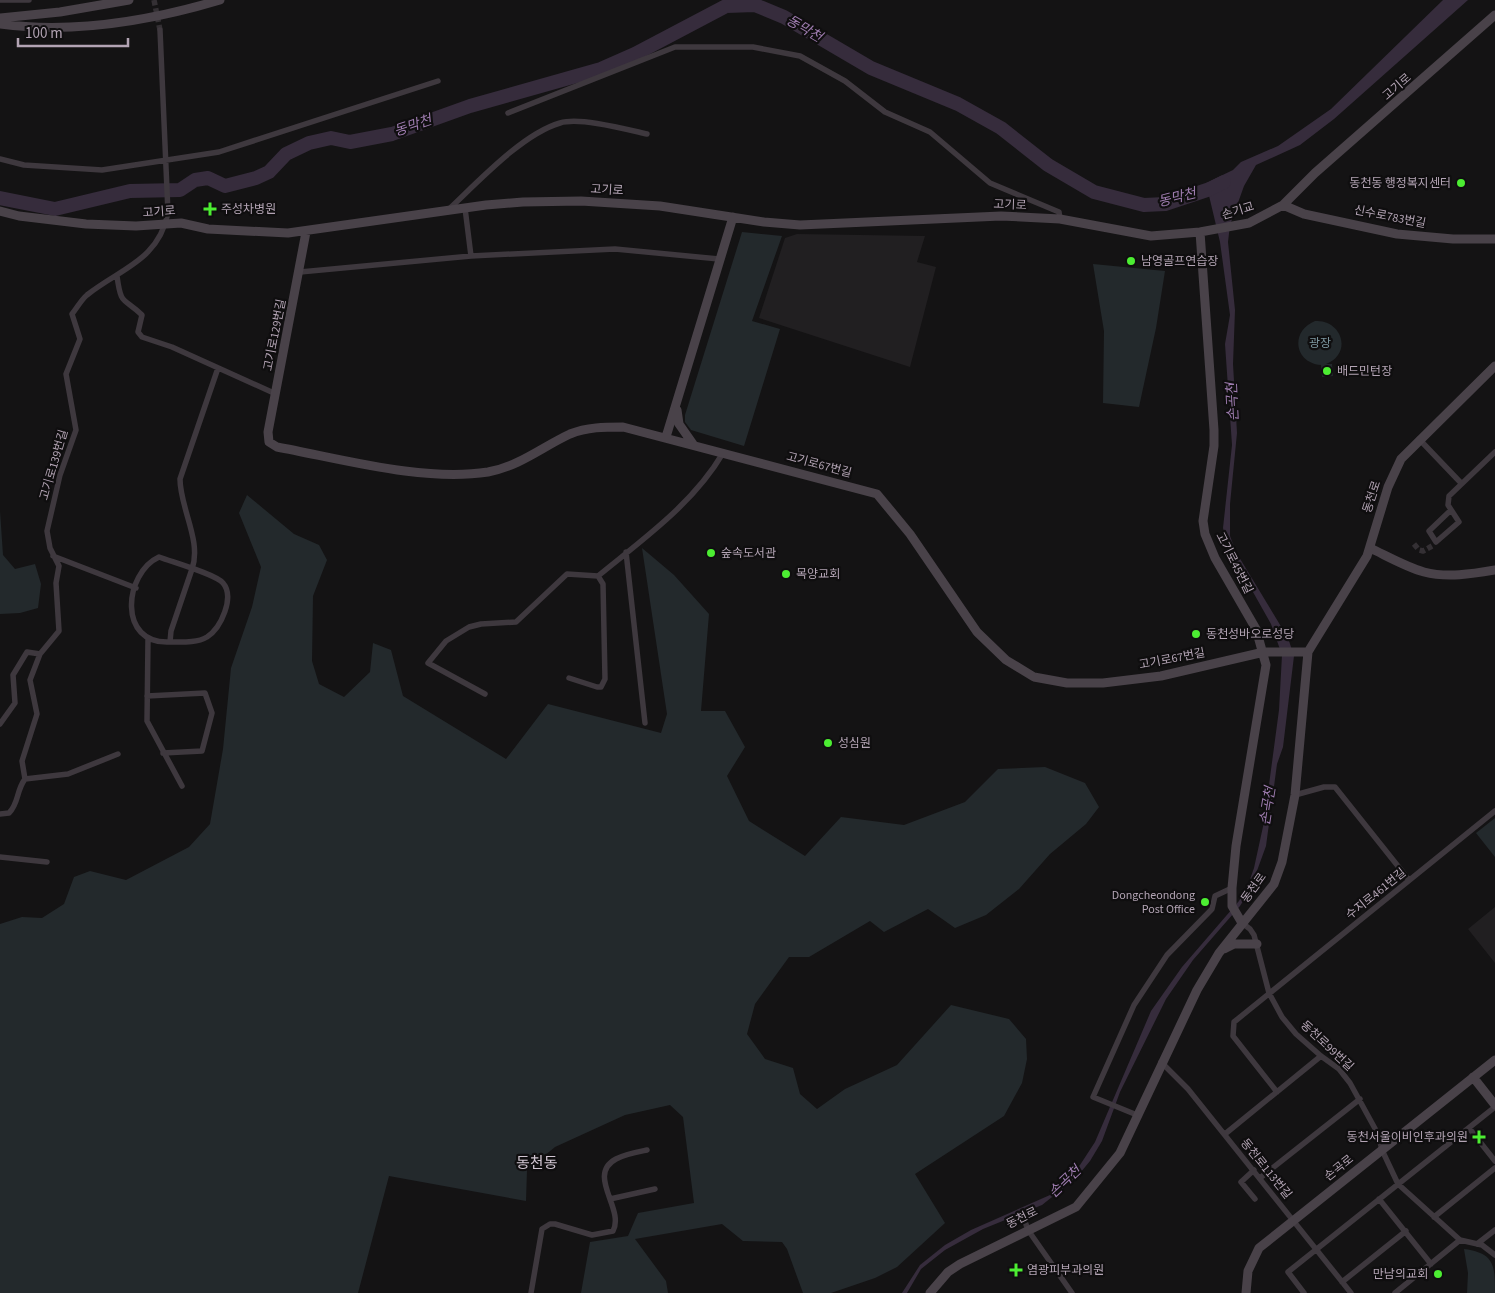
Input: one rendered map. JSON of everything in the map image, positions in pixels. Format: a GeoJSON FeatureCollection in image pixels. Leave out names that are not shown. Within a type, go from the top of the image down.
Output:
{"type":"FeatureCollection","features":[{"type":"Feature","properties":{"kind":"street"},"geometry":{"type":"LineString","coordinates":[[0,0],[29,0]]}},
{"type":"Feature","properties":{"kind":"street"},"geometry":{"type":"LineString","coordinates":[[0,18],[60,12],[129,0]]}},
{"type":"Feature","properties":{"kind":"street"},"geometry":{"type":"LineString","coordinates":[[0,24],[63,27],[118,23],[178,12],[220,0]]}},
{"type":"Feature","properties":{"kind":"street","name":"고기로"},"geometry":{"type":"LineString","coordinates":[[1268,214],[1283,205],[1315,173],[1495,15]]}},
{"type":"Feature","properties":{"kind":"street"},"geometry":{"type":"LineString","coordinates":[[160,30],[168,213],[166,226]]}},
{"type":"Feature","properties":{"kind":"street"},"geometry":{"type":"LineString","coordinates":[[508,113],[675,47],[753,47],[800,56],[845,81],[885,112],[930,132],[990,183],[1018,197],[1052,208],[1059,212],[1060,219]]}},
{"type":"Feature","properties":{"kind":"street"},"geometry":{"type":"LineString","coordinates":[[0,159],[24,165],[102,170],[219,152],[438,81]]}},
{"type":"Feature","properties":{"kind":"street"},"geometry":{"type":"LineString","coordinates":[[448,210],[501,161],[536,134],[561,123],[597,124],[647,134]]}},
{"type":"Feature","properties":{"kind":"street","name":"고기로"},"geometry":{"type":"LineString","coordinates":[[0,211],[19,216],[86,224],[166,226],[181,223],[198,228],[259,232],[306,232],[465,208],[524,202],[586,202],[644,204],[800,225],[962,217],[1060,219],[1150,236],[1215,230]]}},
{"type":"Feature","properties":{"kind":"street","name":"신수로783번길"},"geometry":{"type":"LineString","coordinates":[[1283,205],[1304,214],[1397,234],[1453,239],[1495,239]]}},
{"type":"Feature","properties":{"kind":"street"},"geometry":{"type":"LineString","coordinates":[[465,208],[471,256]]}},
{"type":"Feature","properties":{"kind":"street","name":"손기교"},"geometry":{"type":"LineString","coordinates":[[1215,230],[1249,223],[1268,214]]}},
{"type":"Feature","properties":{"kind":"street"},"geometry":{"type":"LineString","coordinates":[[666,437],[732,217]]}},
{"type":"Feature","properties":{"kind":"street","name":"고기로139번길"},"geometry":{"type":"LineString","coordinates":[[0,724],[15,703],[13,675],[27,652],[40,654],[59,630],[56,583],[58,566],[48,531],[60,474],[76,430],[66,374],[80,339],[72,314],[85,296],[117,276],[152,250],[166,226]]}},
{"type":"Feature","properties":{"kind":"street","name":"고기로129번길"},"geometry":{"type":"LineString","coordinates":[[269,442],[268,432],[300,272],[306,232]]}},
{"type":"Feature","properties":{"kind":"street","name":"고기로45번길"},"geometry":{"type":"LineString","coordinates":[[1200,232],[1214,430],[1214,446],[1203,521],[1209,546],[1256,629],[1264,652],[1266,665],[1236,846],[1231,893]]}},
{"type":"Feature","properties":{"kind":"street"},"geometry":{"type":"LineString","coordinates":[[300,272],[471,256],[615,249],[719,259]]}},
{"type":"Feature","properties":{"kind":"street"},"geometry":{"type":"LineString","coordinates":[[117,276],[119,295],[124,302],[142,314],[138,332],[142,337],[172,347],[276,394]]}},
{"type":"Feature","properties":{"kind":"street","name":"동천로"},"geometry":{"type":"LineString","coordinates":[[930,1293],[948,1272],[960,1264],[1076,1207],[1120,1153],[1196,990],[1219,953],[1266,895],[1280,871],[1295,795],[1304,652],[1370,548],[1396,468],[1406,451],[1495,366]]}},
{"type":"Feature","properties":{"kind":"street"},"geometry":{"type":"LineString","coordinates":[[170,642],[171,630],[195,562],[194,545],[180,491],[180,479],[218,368]]}},
{"type":"Feature","properties":{"kind":"street"},"geometry":{"type":"LineString","coordinates":[[676,404],[679,424],[694,444]]}},
{"type":"Feature","properties":{"kind":"street","name":"고기로67번길"},"geometry":{"type":"LineString","coordinates":[[269,442],[277,447],[416,472],[458,475],[507,467],[525,460],[572,434],[589,429],[623,427],[694,444],[877,494],[904,526],[977,632],[1006,660],[1034,676],[1066,683],[1103,683],[1160,676],[1264,652],[1304,652]]}},
{"type":"Feature","properties":{"kind":"street"},"geometry":{"type":"LineString","coordinates":[[1419,439],[1461,483]]}},
{"type":"Feature","properties":{"kind":"street"},"geometry":{"type":"LineString","coordinates":[[1451,510],[1429,531],[1436,542],[1459,522],[1448,505],[1449,496],[1495,452]]}},
{"type":"Feature","properties":{"kind":"street"},"geometry":{"type":"LineString","coordinates":[[485,694],[428,663],[446,641],[469,627],[481,624],[516,622],[567,574],[598,576],[698,490],[724,453]]}},
{"type":"Feature","properties":{"kind":"street"},"geometry":{"type":"LineString","coordinates":[[1370,548],[1414,568],[1435,574],[1471,574],[1495,570]]}},
{"type":"Feature","properties":{"kind":"street"},"geometry":{"type":"LineString","coordinates":[[626,552],[645,723]]}},
{"type":"Feature","properties":{"kind":"street"},"geometry":{"type":"LineString","coordinates":[[54,556],[136,588]]}},
{"type":"Feature","properties":{"kind":"street"},"geometry":{"type":"LineString","coordinates":[[159,557],[222,582],[228,591],[228,601],[218,628],[207,637],[194,641],[170,642],[148,639],[136,628],[131,615],[136,588],[145,566],[159,557]]}},
{"type":"Feature","properties":{"kind":"street"},"geometry":{"type":"LineString","coordinates":[[568,678],[597,687],[601,687],[606,679],[603,584],[598,576]]}},
{"type":"Feature","properties":{"kind":"street"},"geometry":{"type":"LineString","coordinates":[[148,639],[147,721],[182,786]]}},
{"type":"Feature","properties":{"kind":"street"},"geometry":{"type":"LineString","coordinates":[[0,814],[9,813],[17,805],[19,787],[25,779],[22,761],[37,714],[30,680],[40,654]]}},
{"type":"Feature","properties":{"kind":"street"},"geometry":{"type":"LineString","coordinates":[[147,696],[205,693],[212,713],[202,751],[163,753]]}},
{"type":"Feature","properties":{"kind":"street"},"geometry":{"type":"LineString","coordinates":[[25,779],[68,774],[118,754]]}},
{"type":"Feature","properties":{"kind":"street"},"geometry":{"type":"LineString","coordinates":[[1295,795],[1335,787],[1409,880]]}},
{"type":"Feature","properties":{"kind":"street","name":"수지로461번길"},"geometry":{"type":"LineString","coordinates":[[1277,1092],[1232,1036],[1234,1022],[1495,811]]}},
{"type":"Feature","properties":{"kind":"street"},"geometry":{"type":"LineString","coordinates":[[0,856],[47,862]]}},
{"type":"Feature","properties":{"kind":"street"},"geometry":{"type":"LineString","coordinates":[[1137,1116],[1093,1097],[1134,1005],[1167,955],[1212,909],[1215,896],[1231,893],[1237,917],[1242,923]]}},
{"type":"Feature","properties":{"kind":"street","name":"동천로99번길"},"geometry":{"type":"LineString","coordinates":[[1242,923],[1250,928],[1257,944],[1269,994],[1282,1016],[1296,1034],[1339,1069],[1360,1099],[1378,1134],[1382,1150],[1398,1184],[1460,1240],[1477,1244],[1495,1255]]}},
{"type":"Feature","properties":{"kind":"street"},"geometry":{"type":"LineString","coordinates":[[1219,953],[1234,944],[1257,944]]}},
{"type":"Feature","properties":{"kind":"street"},"geometry":{"type":"LineString","coordinates":[[1225,1134],[1321,1056]]}},
{"type":"Feature","properties":{"kind":"street","name":"손곡로"},"geometry":{"type":"LineString","coordinates":[[1246,1293],[1248,1271],[1256,1253],[1294,1220],[1495,1060]]}},
{"type":"Feature","properties":{"kind":"street","name":"동천로113번길"},"geometry":{"type":"LineString","coordinates":[[1161,1062],[1188,1089],[1351,1293]]}},
{"type":"Feature","properties":{"kind":"street"},"geometry":{"type":"LineString","coordinates":[[1304,1293],[1288,1272],[1495,1106],[1473,1077]]}},
{"type":"Feature","properties":{"kind":"street"},"geometry":{"type":"LineString","coordinates":[[1260,1178],[1360,1099]]}},
{"type":"Feature","properties":{"kind":"street"},"geometry":{"type":"LineString","coordinates":[[1469,1128],[1495,1161]]}},
{"type":"Feature","properties":{"kind":"street"},"geometry":{"type":"LineString","coordinates":[[531,1293],[542,1229],[550,1224],[555,1224],[592,1235],[613,1231],[617,1222],[604,1178],[609,1165],[619,1158],[647,1150]]}},
{"type":"Feature","properties":{"kind":"street"},"geometry":{"type":"LineString","coordinates":[[1434,1217],[1495,1168]]}},
{"type":"Feature","properties":{"kind":"street"},"geometry":{"type":"LineString","coordinates":[[1254,1170],[1241,1182],[1255,1199]]}},
{"type":"Feature","properties":{"kind":"street"},"geometry":{"type":"LineString","coordinates":[[610,1199],[655,1189]]}},
{"type":"Feature","properties":{"kind":"street"},"geometry":{"type":"LineString","coordinates":[[1379,1199],[1431,1264]]}},
{"type":"Feature","properties":{"kind":"street"},"geometry":{"type":"LineString","coordinates":[[1022,1216],[1028,1230],[1072,1293]]}},
{"type":"Feature","properties":{"kind":"street"},"geometry":{"type":"LineString","coordinates":[[1477,1244],[1495,1230]]}},
{"type":"Feature","properties":{"kind":"street"},"geometry":{"type":"LineString","coordinates":[[1342,1282],[1406,1231]]}},
{"type":"Feature","properties":{"kind":"street"},"geometry":{"type":"LineString","coordinates":[[1398,1292],[1460,1240]]}},
{"type":"Feature","properties":{"kind":"shaded area"},"geometry":{"type":"Polygon","coordinates":[[[797,234],[925,236],[917,262],[936,267],[910,367],[759,318],[785,238],[797,234]]]}},
{"type":"Feature","properties":{"kind":"shaded area"},"geometry":{"type":"Polygon","coordinates":[[[1495,907],[1495,963],[1468,929],[1495,907]]]}},
{"type":"Feature","properties":{"kind":"green space"},"geometry":{"type":"Polygon","coordinates":[[[742,232],[782,236],[752,321],[780,329],[744,446],[691,430],[685,422],[685,415],[742,232]]]}},
{"type":"Feature","properties":{"kind":"green space"},"geometry":{"type":"Polygon","coordinates":[[[1093,264],[1165,271],[1156,328],[1139,407],[1103,403],[1104,331],[1093,264]]]}},
{"type":"Feature","properties":{"kind":"green space","name":"광장"},"geometry":{"type":"Polygon","coordinates":[[[1315,321],[1332,325],[1341,338],[1342,345],[1339,353],[1326,364],[1332,364],[1333,376],[1322,377],[1321,365],[1305,359],[1301,353],[1299,339],[1302,332],[1315,321]]]}},
{"type":"Feature","properties":{"kind":"green space"},"geometry":{"type":"Polygon","coordinates":[[[247,495],[294,534],[319,545],[327,560],[313,596],[312,661],[319,684],[344,697],[370,672],[373,643],[391,650],[403,696],[506,759],[548,704],[661,733],[667,714],[642,548],[674,575],[709,614],[701,711],[725,711],[745,747],[727,776],[749,821],[805,856],[841,817],[904,825],[965,802],[998,769],[1045,767],[1085,783],[1099,807],[1086,824],[1050,854],[1019,889],[986,915],[955,928],[928,909],[884,932],[870,921],[809,957],[789,957],[755,1004],[747,1034],[765,1059],[793,1068],[800,1094],[817,1109],[845,1089],[897,1065],[951,1005],[1009,1019],[1026,1039],[1027,1059],[1022,1083],[1004,1116],[915,1174],[945,1223],[897,1267],[875,1278],[831,1293],[803,1293],[787,1249],[782,1242],[743,1241],[722,1224],[635,1239],[666,1281],[668,1293],[581,1293],[590,1242],[628,1236],[638,1213],[694,1203],[683,1117],[670,1105],[625,1115],[555,1147],[527,1170],[526,1201],[389,1176],[358,1293],[0,1293],[0,924],[22,917],[42,918],[64,904],[74,877],[90,871],[126,880],[189,847],[210,824],[223,749],[231,668],[252,607],[261,567],[239,513],[247,495]]]}},
{"type":"Feature","properties":{"kind":"green space"},"geometry":{"type":"Polygon","coordinates":[[[0,511],[3,555],[15,569],[35,564],[41,584],[38,608],[20,613],[0,614],[0,511]]]}},
{"type":"Feature","properties":{"kind":"green space"},"geometry":{"type":"Polygon","coordinates":[[[1495,818],[1495,857],[1476,833],[1495,818]]]}},
{"type":"Feature","properties":{"kind":"green space"},"geometry":{"type":"Polygon","coordinates":[[[1464,1249],[1482,1254],[1491,1262],[1495,1275],[1495,1293],[1467,1293],[1468,1273],[1464,1249]]]}},
{"type":"Feature","properties":{"kind":"water","name":"손곡천"},"geometry":{"type":"Polygon","coordinates":[[[1443,0],[1468,0],[1334,119],[1300,145],[1256,165],[1244,186],[1230,225],[1228,242],[1235,310],[1233,364],[1237,433],[1230,504],[1230,536],[1236,552],[1288,638],[1294,656],[1283,747],[1277,764],[1266,846],[1250,890],[1240,906],[1193,960],[1166,999],[1120,1092],[1102,1141],[1090,1161],[1076,1178],[1042,1205],[983,1229],[945,1250],[921,1269],[907,1293],[902,1293],[920,1265],[945,1245],[971,1230],[1050,1195],[1080,1165],[1095,1142],[1151,1011],[1182,967],[1239,901],[1248,885],[1254,868],[1264,822],[1279,710],[1282,655],[1271,624],[1231,553],[1223,528],[1232,445],[1225,344],[1230,315],[1220,242],[1206,183],[1233,170],[1241,162],[1278,146],[1331,109],[1443,0]]]}},
{"type":"Feature","properties":{"kind":"waterway","name":"동막천"},"geometry":{"type":"LineString","coordinates":[[0,198],[55,209],[130,191],[180,190],[195,180],[208,178],[225,186],[256,178],[269,172],[286,154],[309,143],[331,138],[350,142],[392,134],[470,106],[601,69],[635,54],[726,6],[755,5],[784,17],[871,68],[958,104],[1001,128],[1048,165],[1094,192],[1144,205],[1165,204],[1210,189],[1224,182]]}},
{"type":"Feature","properties":{"kind":"tunnel"},"geometry":{"type":"LineString","coordinates":[[154,0],[160,30]]}},
{"type":"Feature","properties":{"kind":"tunnel"},"geometry":{"type":"LineString","coordinates":[[1414,544],[1419,550],[1423,551],[1432,546]]}},
{"type":"Feature","properties":{"kind":"place","name":"동천동 행정복지센터"},"geometry":{"type":"Point","coordinates":[1461,183]}},
{"type":"Feature","properties":{"kind":"place","name":"주성차병원"},"geometry":{"type":"Point","coordinates":[210,209]}},
{"type":"Feature","properties":{"kind":"place","name":"남영골프연습장"},"geometry":{"type":"Point","coordinates":[1131,261]}},
{"type":"Feature","properties":{"kind":"place","name":"배드민턴장"},"geometry":{"type":"Point","coordinates":[1327,371]}},
{"type":"Feature","properties":{"kind":"place","name":"숲속도서관"},"geometry":{"type":"Point","coordinates":[711,553]}},
{"type":"Feature","properties":{"kind":"place","name":"목양교회"},"geometry":{"type":"Point","coordinates":[786,574]}},
{"type":"Feature","properties":{"kind":"place","name":"동천성바오로성당"},"geometry":{"type":"Point","coordinates":[1196,634]}},
{"type":"Feature","properties":{"kind":"place","name":"성심원"},"geometry":{"type":"Point","coordinates":[828,743]}},
{"type":"Feature","properties":{"kind":"place","name":"Dongcheondong Post Office"},"geometry":{"type":"Point","coordinates":[1205,902]}},
{"type":"Feature","properties":{"kind":"place","name":"동천서울이비인후과의원"},"geometry":{"type":"Point","coordinates":[1479,1137]}},
{"type":"Feature","properties":{"kind":"place","name":"염광피부과의원"},"geometry":{"type":"Point","coordinates":[1016,1270]}},
{"type":"Feature","properties":{"kind":"place","name":"만남의교회"},"geometry":{"type":"Point","coordinates":[1438,1274]}},
{"type":"Feature","properties":{"kind":"district","name":"동천동"},"geometry":{"type":"Point","coordinates":[537,1163]}}]}
